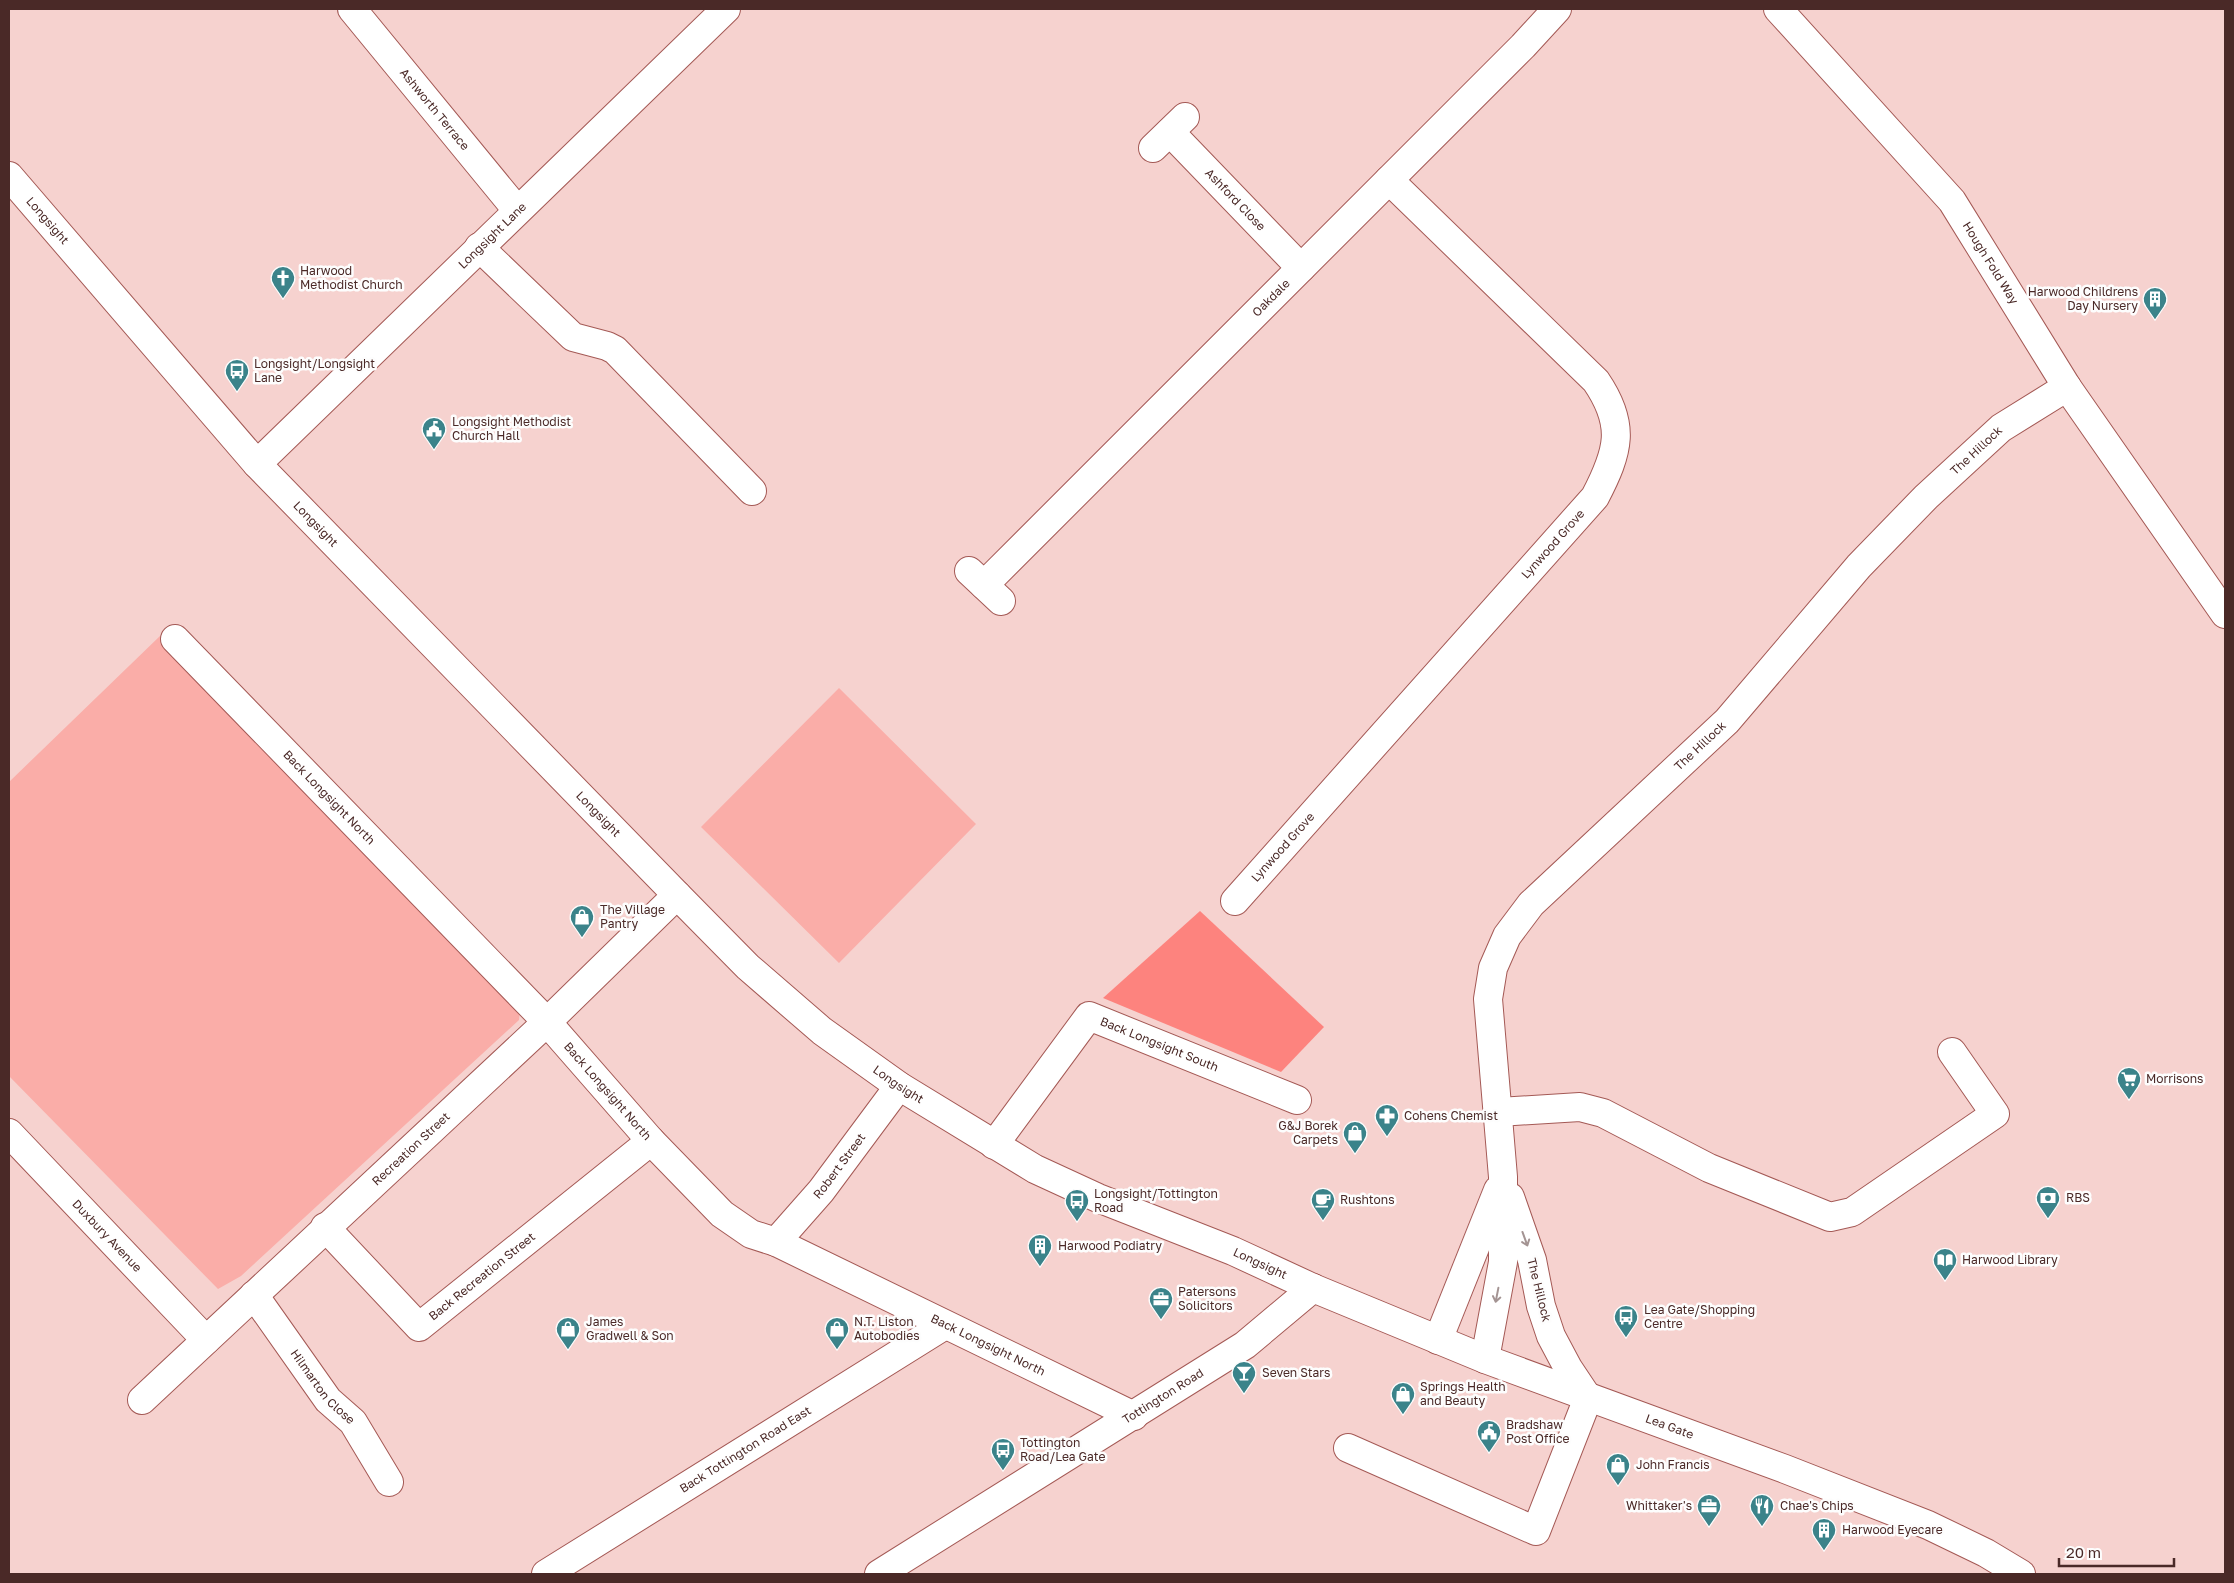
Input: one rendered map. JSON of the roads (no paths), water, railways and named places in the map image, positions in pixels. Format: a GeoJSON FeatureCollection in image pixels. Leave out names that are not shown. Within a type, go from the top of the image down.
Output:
{"type":"FeatureCollection","features":[{"type":"Feature","properties":{"kind":"street","name":"Ashworth Terrace"},"geometry":{"type":"LineString","coordinates":[[352,9],[517,210]]}},
{"type":"Feature","properties":{"kind":"street","name":"Longsight Lane"},"geometry":{"type":"LineString","coordinates":[[257,464],[726,9]]}},
{"type":"Feature","properties":{"kind":"street","name":"Oakdale"},"geometry":{"type":"LineString","coordinates":[[985,586],[1523,46],[1557,9]]}},
{"type":"Feature","properties":{"kind":"street","name":"Hough Fold Way"},"geometry":{"type":"LineString","coordinates":[[1778,9],[1952,201],[2067,387],[2225,614]]}},
{"type":"Feature","properties":{"kind":"street","name":"Ashford Close"},"geometry":{"type":"LineString","coordinates":[[1169,132],[1301,268]]}},
{"type":"Feature","properties":{"kind":"street","name":"Longsight"},"geometry":{"type":"LineString","coordinates":[[9,176],[257,464],[676,895],[748,967],[822,1031],[899,1086],[1035,1169],[1098,1198],[1233,1251],[1313,1288]]}},
{"type":"Feature","properties":{"kind":"street","name":"Lynwood Grove"},"geometry":{"type":"LineString","coordinates":[[1235,901],[1595,496],[1608,472],[1615,448],[1616,422],[1610,401],[1596,381],[1389,180]]}},
{"type":"Feature","properties":{"kind":"street"},"geometry":{"type":"LineString","coordinates":[[479,247],[573,338],[607,346],[615,350],[752,491]]}},
{"type":"Feature","properties":{"kind":"street","name":"The Hillock"},"geometry":{"type":"LineString","coordinates":[[1485,1359],[1503,1262],[1503,1177],[1488,999],[1493,968],[1507,936],[1531,904],[1727,721],[1859,566],[1926,496],[2000,428],[2067,387]]}},
{"type":"Feature","properties":{"kind":"street","name":"Back Longsight North"},"geometry":{"type":"LineString","coordinates":[[175,639],[547,1022],[651,1141],[722,1214],[751,1234],[776,1242],[1134,1416]]}},
{"type":"Feature","properties":{"kind":"street","name":"Recreation Street"},"geometry":{"type":"LineString","coordinates":[[142,1400],[325,1227],[547,1022],[676,895]]}},
{"type":"Feature","properties":{"kind":"street","name":"Back Longsight South"},"geometry":{"type":"LineString","coordinates":[[994,1145],[1089,1016],[1297,1100]]}},
{"type":"Feature","properties":{"kind":"street"},"geometry":{"type":"LineString","coordinates":[[1499,1112],[1580,1107],[1603,1113],[1709,1168],[1830,1217],[1852,1212],[1996,1114],[1952,1052]]}},
{"type":"Feature","properties":{"kind":"street","name":"Robert Street"},"geometry":{"type":"LineString","coordinates":[[776,1242],[821,1191],[899,1086]]}},
{"type":"Feature","properties":{"kind":"street","name":"Duxbury Avenue"},"geometry":{"type":"LineString","coordinates":[[9,1133],[206,1340]]}},
{"type":"Feature","properties":{"kind":"street","name":"Back Recreation Street"},"geometry":{"type":"LineString","coordinates":[[325,1227],[419,1327],[651,1141]]}},
{"type":"Feature","properties":{"kind":"street","name":"The Hillock"},"geometry":{"type":"LineString","coordinates":[[1438,1340],[1503,1177]]}},
{"type":"Feature","properties":{"kind":"street","name":"The Hillock"},"geometry":{"type":"LineString","coordinates":[[1503,1177],[1532,1260],[1541,1306],[1551,1336],[1568,1368],[1588,1398]]}},
{"type":"Feature","properties":{"kind":"street","name":"Lea Gate"},"geometry":{"type":"LineString","coordinates":[[1313,1288],[1485,1359],[1785,1469],[1928,1525],[1986,1553],[2021,1574]]}},
{"type":"Feature","properties":{"kind":"street","name":"Tottington Road"},"geometry":{"type":"LineString","coordinates":[[879,1574],[1245,1345],[1313,1288]]}},
{"type":"Feature","properties":{"kind":"street","name":"Hilmarton Close"},"geometry":{"type":"LineString","coordinates":[[254,1295],[328,1400],[353,1422],[388,1482]]}},
{"type":"Feature","properties":{"kind":"street","name":"Back Tottington Road East"},"geometry":{"type":"LineString","coordinates":[[546,1574],[945,1325]]}},
{"type":"Feature","properties":{"kind":"street"},"geometry":{"type":"LineString","coordinates":[[1348,1448],[1536,1530],[1588,1398]]}},
{"type":"Feature","properties":{"kind":"place","name":"Harwood Methodist Church"},"geometry":{"type":"Point","coordinates":[283,299]}},
{"type":"Feature","properties":{"kind":"place","name":"Harwood Childrens Day Nursery"},"geometry":{"type":"Point","coordinates":[2155,320]}},
{"type":"Feature","properties":{"kind":"place","name":"Longsight/Longsight Lane"},"geometry":{"type":"Point","coordinates":[237,392]}},
{"type":"Feature","properties":{"kind":"place","name":"Longsight Methodist Church Hall"},"geometry":{"type":"Point","coordinates":[434,450]}},
{"type":"Feature","properties":{"kind":"place","name":"The Village Pantry"},"geometry":{"type":"Point","coordinates":[582,938]}},
{"type":"Feature","properties":{"kind":"place","name":"Morrisons"},"geometry":{"type":"Point","coordinates":[2129,1100]}},
{"type":"Feature","properties":{"kind":"place","name":"Cohens Chemist"},"geometry":{"type":"Point","coordinates":[1387,1137]}},
{"type":"Feature","properties":{"kind":"place","name":"G&J Borek Carpets"},"geometry":{"type":"Point","coordinates":[1355,1154]}},
{"type":"Feature","properties":{"kind":"place","name":"RBS"},"geometry":{"type":"Point","coordinates":[2048,1219]}},
{"type":"Feature","properties":{"kind":"place","name":"Rushtons"},"geometry":{"type":"Point","coordinates":[1323,1221]}},
{"type":"Feature","properties":{"kind":"place","name":"Longsight/Tottington Road"},"geometry":{"type":"Point","coordinates":[1077,1222]}},
{"type":"Feature","properties":{"kind":"place","name":"Harwood Podiatry"},"geometry":{"type":"Point","coordinates":[1040,1267]}},
{"type":"Feature","properties":{"kind":"place","name":"Harwood Library"},"geometry":{"type":"Point","coordinates":[1945,1281]}},
{"type":"Feature","properties":{"kind":"place","name":"Patersons Solicitors"},"geometry":{"type":"Point","coordinates":[1161,1320]}},
{"type":"Feature","properties":{"kind":"place","name":"Lea Gate/Shopping Centre"},"geometry":{"type":"Point","coordinates":[1626,1338]}},
{"type":"Feature","properties":{"kind":"place","name":"James Gradwell & Son"},"geometry":{"type":"Point","coordinates":[568,1350]}},
{"type":"Feature","properties":{"kind":"place","name":"N.T. Liston Autobodies"},"geometry":{"type":"Point","coordinates":[837,1350]}},
{"type":"Feature","properties":{"kind":"place","name":"Seven Stars"},"geometry":{"type":"Point","coordinates":[1244,1394]}},
{"type":"Feature","properties":{"kind":"place","name":"Springs Health and Beauty"},"geometry":{"type":"Point","coordinates":[1403,1415]}},
{"type":"Feature","properties":{"kind":"place","name":"Bradshaw Post Office"},"geometry":{"type":"Point","coordinates":[1489,1453]}},
{"type":"Feature","properties":{"kind":"place","name":"Tottington Road/Lea Gate"},"geometry":{"type":"Point","coordinates":[1003,1471]}},
{"type":"Feature","properties":{"kind":"place","name":"John Francis"},"geometry":{"type":"Point","coordinates":[1618,1486]}},
{"type":"Feature","properties":{"kind":"place","name":"Whittaker's"},"geometry":{"type":"Point","coordinates":[1709,1527]}},
{"type":"Feature","properties":{"kind":"place","name":"Chae's Chips"},"geometry":{"type":"Point","coordinates":[1762,1527]}},
{"type":"Feature","properties":{"kind":"place","name":"Harwood Eyecare"},"geometry":{"type":"Point","coordinates":[1824,1551]}}]}
